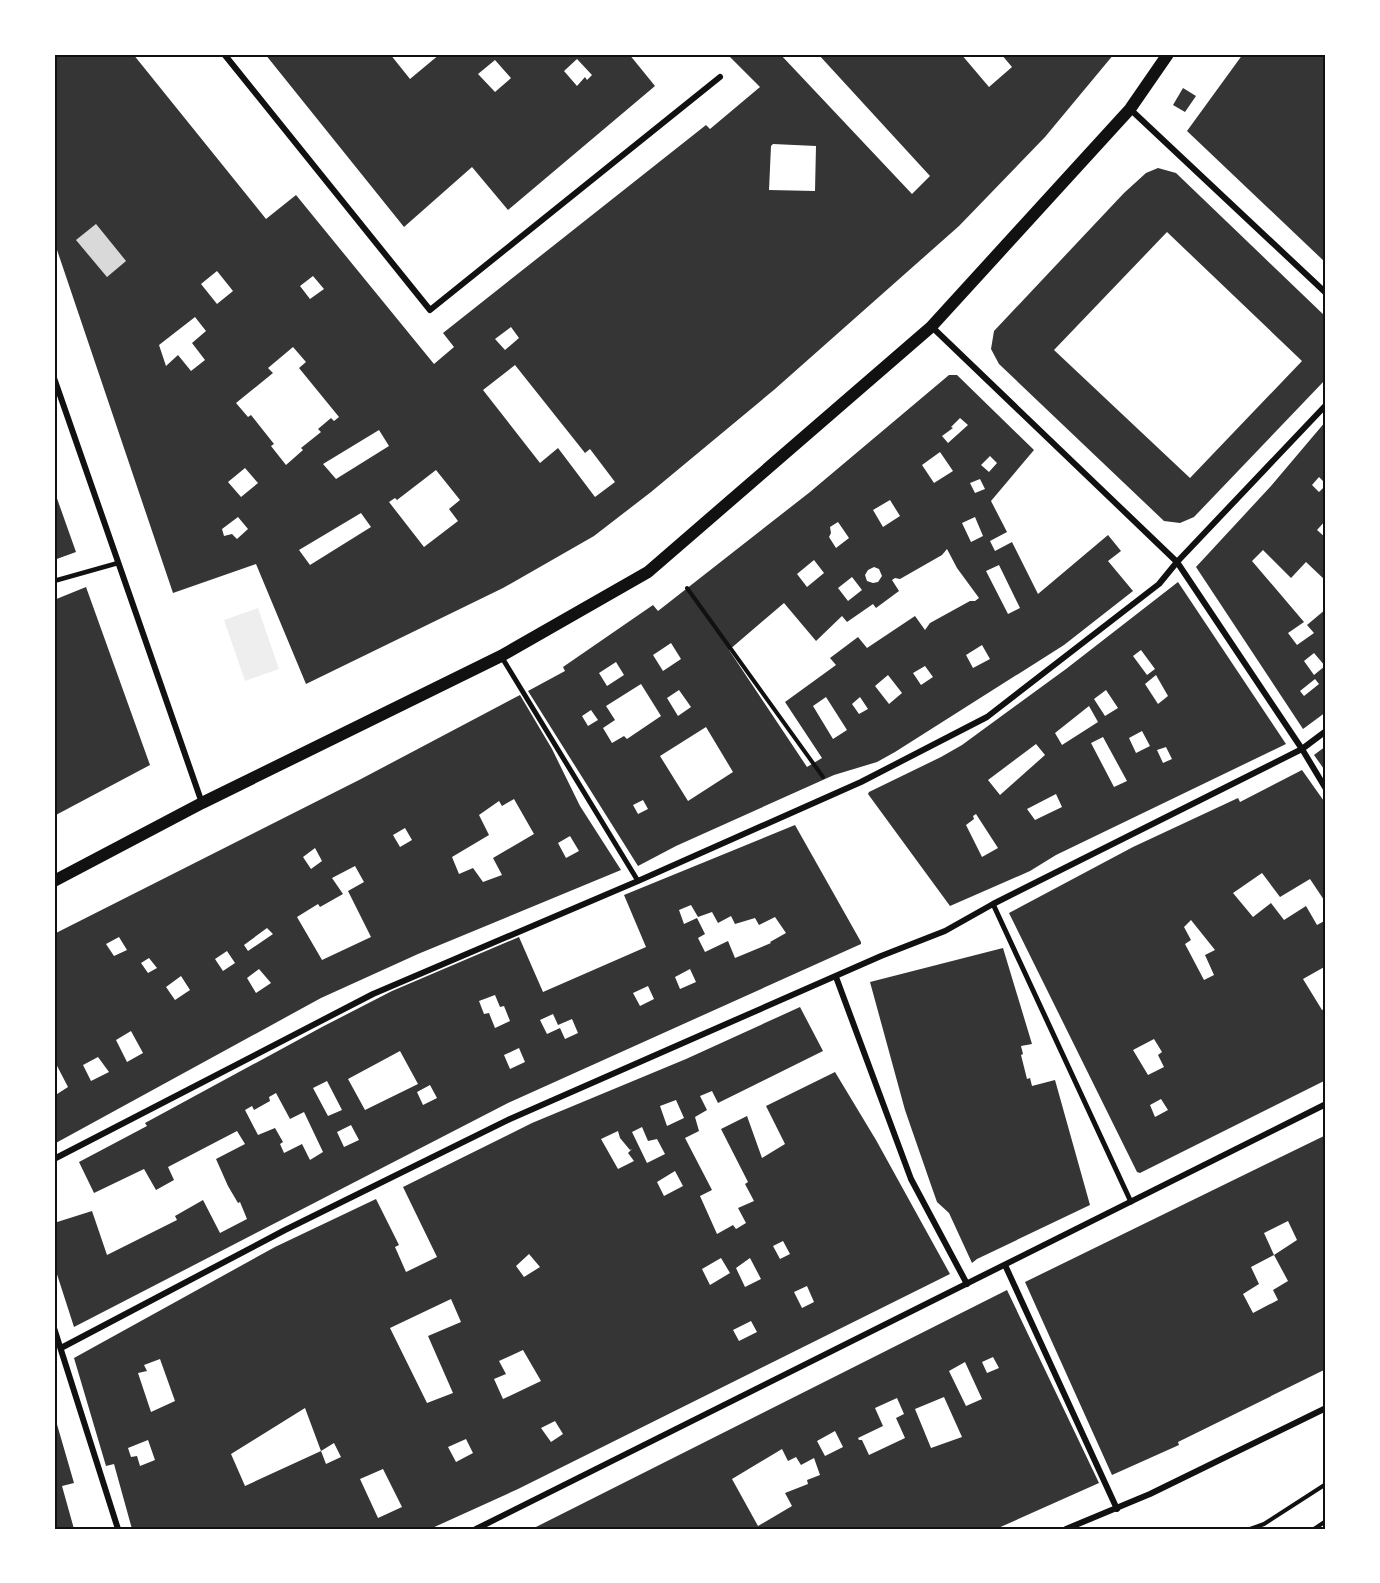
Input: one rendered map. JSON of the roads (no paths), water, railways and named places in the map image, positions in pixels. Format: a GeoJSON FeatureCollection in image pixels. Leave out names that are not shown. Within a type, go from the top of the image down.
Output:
{"type":"FeatureCollection","features":[{"type":"Feature","properties":{"kind":"main road"},"geometry":{"type":"LineString","coordinates":[[54,881],[202,803],[501,656],[648,572],[931,327],[1130,109],[1168,54]]}},
{"type":"Feature","properties":{"kind":"street"},"geometry":{"type":"LineString","coordinates":[[224,54],[430,310],[720,77]]}},
{"type":"Feature","properties":{"kind":"street"},"geometry":{"type":"LineString","coordinates":[[1130,109],[1326,293]]}},
{"type":"Feature","properties":{"kind":"street"},"geometry":{"type":"LineString","coordinates":[[931,327],[1177,562],[1302,749],[1326,789]]}},
{"type":"Feature","properties":{"kind":"street"},"geometry":{"type":"LineString","coordinates":[[54,378],[202,803]]}},
{"type":"Feature","properties":{"kind":"street"},"geometry":{"type":"LineString","coordinates":[[54,1159],[373,994],[638,881],[861,782],[987,717],[1159,584],[1177,562],[1326,405]]}},
{"type":"Feature","properties":{"kind":"street"},"geometry":{"type":"LineString","coordinates":[[501,656],[638,881]]}},
{"type":"Feature","properties":{"kind":"street"},"geometry":{"type":"LineString","coordinates":[[61,1348],[285,1230],[510,1119],[880,956],[945,931],[993,904],[1302,749],[1326,731]]}},
{"type":"Feature","properties":{"kind":"street"},"geometry":{"type":"LineString","coordinates":[[993,904],[1131,1202]]}},
{"type":"Feature","properties":{"kind":"street"},"geometry":{"type":"LineString","coordinates":[[836,977],[911,1179],[967,1284]]}},
{"type":"Feature","properties":{"kind":"street"},"geometry":{"type":"LineString","coordinates":[[476,1529],[1326,1104]]}},
{"type":"Feature","properties":{"kind":"street"},"geometry":{"type":"LineString","coordinates":[[1005,1265],[1117,1509]]}},
{"type":"Feature","properties":{"kind":"street"},"geometry":{"type":"LineString","coordinates":[[54,1328],[118,1529]]}},
{"type":"Feature","properties":{"kind":"street"},"geometry":{"type":"LineString","coordinates":[[1066,1529],[1117,1509],[1326,1408]]}},
{"type":"Feature","properties":{"kind":"lane"},"geometry":{"type":"LineString","coordinates":[[54,581],[118,562]]}}]}
